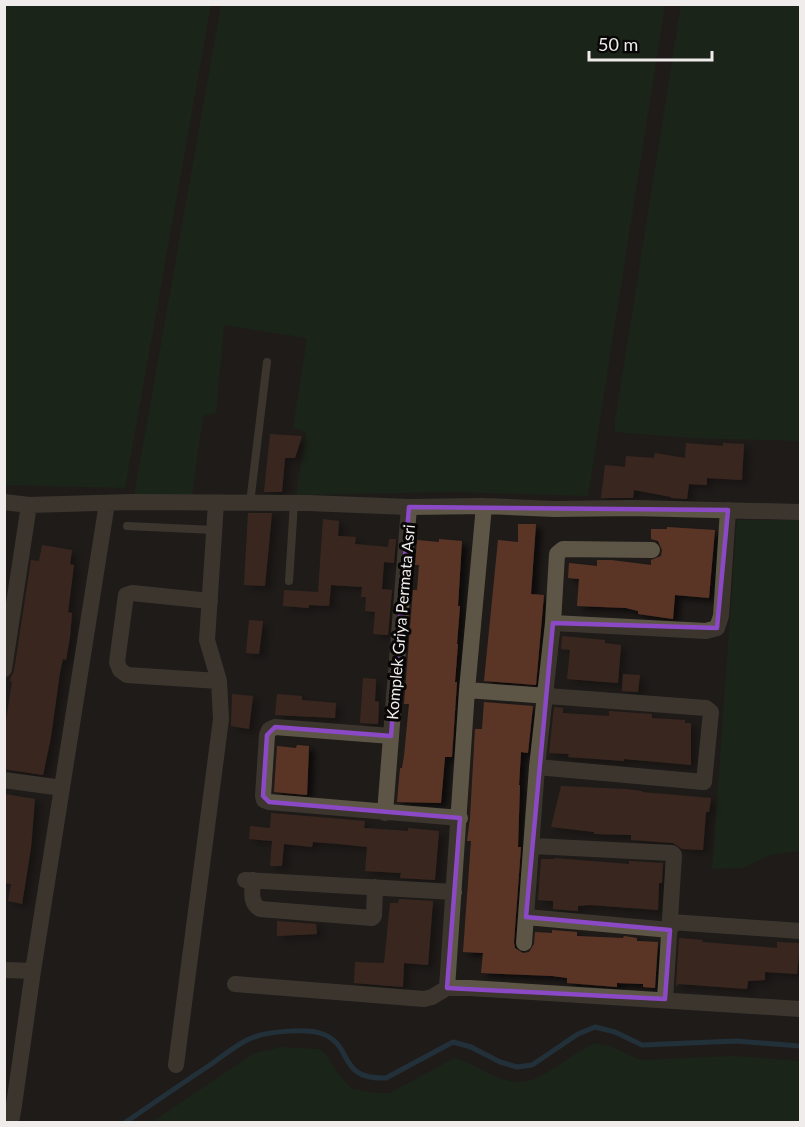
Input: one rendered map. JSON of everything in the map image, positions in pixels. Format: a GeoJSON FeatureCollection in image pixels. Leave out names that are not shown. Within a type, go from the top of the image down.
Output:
{"type":"FeatureCollection","features":[{"type":"Feature","properties":{"kind":"street"},"geometry":{"type":"LineString","coordinates":[[4,502],[29,505],[294,503],[409,507],[484,506],[801,512]]}},
{"type":"Feature","properties":{"kind":"street"},"geometry":{"type":"LineString","coordinates":[[8,1122],[12,1117],[14,1105],[107,503]]}},
{"type":"Feature","properties":{"kind":"street"},"geometry":{"type":"LineString","coordinates":[[176,1065],[220,719],[219,681],[207,640],[216,503]]}},
{"type":"Feature","properties":{"kind":"street"},"geometry":{"type":"LineString","coordinates":[[4,669],[29,505]]}},
{"type":"Feature","properties":{"kind":"street"},"geometry":{"type":"LineString","coordinates":[[447,988],[467,690],[484,506]]}},
{"type":"Feature","properties":{"kind":"street","name":"Komplek Griya Permata Asri"},"geometry":{"type":"LineString","coordinates":[[385,813],[409,507]]}},
{"type":"Feature","properties":{"kind":"street"},"geometry":{"type":"LineString","coordinates":[[553,623],[706,631],[717,628],[721,616],[728,510]]}},
{"type":"Feature","properties":{"kind":"street"},"geometry":{"type":"LineString","coordinates":[[524,943],[533,846],[537,767],[553,623],[557,554],[560,550],[652,550]]}},
{"type":"Feature","properties":{"kind":"street"},"geometry":{"type":"LineString","coordinates":[[210,601],[132,593],[126,595],[117,662],[120,670],[127,675],[219,681]]}},
{"type":"Feature","properties":{"kind":"street"},"geometry":{"type":"LineString","coordinates":[[467,690],[544,694],[709,709],[711,712],[706,780],[702,782],[537,767]]}},
{"type":"Feature","properties":{"kind":"street","name":"Komplek Griya Permata Asri"},"geometry":{"type":"LineString","coordinates":[[391,736],[275,727],[269,730],[264,800],[385,813],[460,818]]}},
{"type":"Feature","properties":{"kind":"street"},"geometry":{"type":"LineString","coordinates":[[4,780],[62,788]]}},
{"type":"Feature","properties":{"kind":"street"},"geometry":{"type":"LineString","coordinates":[[533,846],[672,854],[675,859],[665,999]]}},
{"type":"Feature","properties":{"kind":"street"},"geometry":{"type":"LineString","coordinates":[[375,887],[372,918],[260,909],[255,906],[249,880],[375,887],[454,892]]}},
{"type":"Feature","properties":{"kind":"street"},"geometry":{"type":"LineString","coordinates":[[526,917],[801,931]]}},
{"type":"Feature","properties":{"kind":"street"},"geometry":{"type":"LineString","coordinates":[[4,970],[33,971]]}},
{"type":"Feature","properties":{"kind":"street"},"geometry":{"type":"LineString","coordinates":[[235,984],[424,999],[432,998],[447,988],[469,988],[801,1009]]}},
{"type":"Feature","properties":{"kind":"lane"},"geometry":{"type":"LineString","coordinates":[[250,503],[267,362]]}},
{"type":"Feature","properties":{"kind":"lane"},"geometry":{"type":"LineString","coordinates":[[289,581],[294,503]]}},
{"type":"Feature","properties":{"kind":"lane"},"geometry":{"type":"LineString","coordinates":[[127,526],[214,530]]}},
{"type":"Feature","properties":{"kind":"highlighted area"},"geometry":{"type":"Polygon","coordinates":[[[409,507],[728,510],[717,628],[553,623],[526,917],[670,930],[665,999],[447,988],[460,818],[269,802],[263,796],[267,735],[275,727],[391,736],[409,507]]]}},
{"type":"Feature","properties":{"kind":"green space"},"geometry":{"type":"Polygon","coordinates":[[[5,4],[211,5],[125,488],[5,485],[5,4]]]}},
{"type":"Feature","properties":{"kind":"green space"},"geometry":{"type":"Polygon","coordinates":[[[221,5],[665,5],[588,496],[455,492],[296,495],[306,432],[293,428],[307,338],[224,325],[216,413],[203,416],[192,495],[134,496],[221,5]]]}},
{"type":"Feature","properties":{"kind":"green space"},"geometry":{"type":"Polygon","coordinates":[[[681,5],[800,5],[800,441],[692,438],[615,432],[681,5]]]}},
{"type":"Feature","properties":{"kind":"green space"},"geometry":{"type":"Polygon","coordinates":[[[737,520],[800,520],[800,851],[770,855],[743,868],[712,869],[737,520]]]}},
{"type":"Feature","properties":{"kind":"green space"},"geometry":{"type":"Polygon","coordinates":[[[595,1043],[610,1046],[640,1060],[736,1056],[800,1061],[800,1122],[152,1122],[254,1053],[282,1047],[318,1049],[326,1054],[337,1072],[352,1089],[390,1093],[454,1058],[508,1081],[525,1082],[545,1074],[595,1043]]]}},
{"type":"Feature","properties":{"kind":"building"},"geometry":{"type":"Polygon","coordinates":[[[270,434],[302,436],[295,458],[285,458],[282,492],[264,492],[270,434]]]}},
{"type":"Feature","properties":{"kind":"building"},"geometry":{"type":"Polygon","coordinates":[[[686,443],[723,446],[723,443],[744,444],[742,480],[707,478],[707,485],[689,484],[687,499],[634,490],[633,498],[601,498],[605,465],[625,467],[626,456],[654,458],[655,453],[685,458],[686,443]]]}},
{"type":"Feature","properties":{"kind":"building"},"geometry":{"type":"Polygon","coordinates":[[[248,513],[272,513],[265,586],[244,585],[248,513]]]}},
{"type":"Feature","properties":{"kind":"building"},"geometry":{"type":"Polygon","coordinates":[[[323,519],[339,521],[338,536],[356,537],[355,544],[388,547],[389,539],[396,539],[394,563],[384,562],[382,589],[392,590],[388,635],[373,634],[375,612],[365,611],[366,597],[361,597],[362,587],[331,585],[329,606],[309,605],[309,608],[283,606],[284,590],[318,592],[323,519]]]}},
{"type":"Feature","properties":{"kind":"building"},"geometry":{"type":"Polygon","coordinates":[[[518,524],[536,524],[531,594],[544,595],[536,685],[484,681],[498,540],[518,542],[518,524]]]}},
{"type":"Feature","properties":{"kind":"building"},"geometry":{"type":"Polygon","coordinates":[[[667,527],[715,530],[709,598],[675,595],[673,619],[638,614],[638,611],[626,608],[577,606],[579,579],[568,578],[569,563],[597,566],[597,560],[611,560],[651,565],[651,560],[661,556],[662,550],[658,541],[651,539],[651,529],[667,529],[667,527]]]}},
{"type":"Feature","properties":{"kind":"building"},"geometry":{"type":"Polygon","coordinates":[[[439,539],[462,541],[452,757],[445,757],[441,803],[397,802],[409,704],[404,704],[413,590],[417,590],[419,565],[415,565],[417,540],[439,542],[439,539]]]}},
{"type":"Feature","properties":{"kind":"building"},"geometry":{"type":"Polygon","coordinates":[[[42,545],[72,550],[70,564],[74,565],[68,612],[72,613],[70,637],[66,660],[63,659],[60,672],[43,775],[4,769],[4,733],[12,682],[10,681],[14,671],[31,560],[39,561],[42,545]]]}},
{"type":"Feature","properties":{"kind":"building"},"geometry":{"type":"Polygon","coordinates":[[[249,620],[263,621],[259,654],[246,653],[249,620]]]}},
{"type":"Feature","properties":{"kind":"building"},"geometry":{"type":"Polygon","coordinates":[[[562,636],[605,640],[605,643],[621,645],[618,683],[567,679],[570,650],[561,649],[562,636]]]}},
{"type":"Feature","properties":{"kind":"building"},"geometry":{"type":"Polygon","coordinates":[[[623,674],[640,675],[638,692],[622,691],[623,674]]]}},
{"type":"Feature","properties":{"kind":"building"},"geometry":{"type":"Polygon","coordinates":[[[363,678],[376,679],[375,701],[379,702],[378,724],[360,723],[363,678]]]}},
{"type":"Feature","properties":{"kind":"building"},"geometry":{"type":"Polygon","coordinates":[[[232,694],[253,696],[249,729],[231,726],[232,694]]]}},
{"type":"Feature","properties":{"kind":"building"},"geometry":{"type":"Polygon","coordinates":[[[277,694],[302,696],[302,700],[336,703],[335,718],[275,715],[277,694]]]}},
{"type":"Feature","properties":{"kind":"building"},"geometry":{"type":"Polygon","coordinates":[[[484,702],[533,706],[528,753],[521,752],[518,847],[521,847],[515,948],[523,953],[529,952],[534,944],[535,932],[552,933],[552,930],[577,932],[577,936],[623,938],[624,936],[637,938],[637,941],[658,942],[655,988],[643,987],[643,984],[617,983],[617,987],[567,983],[567,978],[552,976],[481,973],[483,953],[463,952],[471,841],[467,841],[475,729],[482,729],[484,702]]]}},
{"type":"Feature","properties":{"kind":"building"},"geometry":{"type":"Polygon","coordinates":[[[554,707],[563,708],[563,713],[609,716],[609,711],[652,714],[652,718],[685,720],[685,723],[691,723],[691,765],[568,757],[569,754],[549,753],[554,707]]]}},
{"type":"Feature","properties":{"kind":"building"},"geometry":{"type":"Polygon","coordinates":[[[297,745],[309,746],[307,795],[274,792],[277,746],[296,748],[297,745]]]}},
{"type":"Feature","properties":{"kind":"building"},"geometry":{"type":"Polygon","coordinates":[[[561,786],[626,789],[711,798],[709,812],[706,812],[703,850],[682,849],[673,843],[631,840],[631,835],[594,834],[594,832],[551,827],[561,786]]]}},
{"type":"Feature","properties":{"kind":"building"},"geometry":{"type":"Polygon","coordinates":[[[4,794],[35,799],[31,848],[22,904],[8,901],[11,884],[4,883],[4,794]]]}},
{"type":"Feature","properties":{"kind":"building"},"geometry":{"type":"Polygon","coordinates":[[[271,813],[365,821],[364,828],[439,831],[435,880],[400,878],[401,873],[365,871],[367,847],[339,844],[313,842],[312,847],[284,844],[282,866],[270,866],[272,841],[249,839],[250,826],[270,828],[271,813]]]}},
{"type":"Feature","properties":{"kind":"building"},"geometry":{"type":"Polygon","coordinates":[[[541,859],[629,864],[629,861],[663,863],[662,883],[659,883],[658,910],[590,905],[578,906],[578,911],[553,909],[553,901],[538,900],[541,859]]]}},
{"type":"Feature","properties":{"kind":"building"},"geometry":{"type":"Polygon","coordinates":[[[399,899],[433,901],[428,965],[404,963],[403,987],[354,983],[355,962],[384,963],[390,903],[398,903],[399,899]]]}},
{"type":"Feature","properties":{"kind":"building"},"geometry":{"type":"Polygon","coordinates":[[[277,921],[316,924],[317,934],[277,936],[277,921]]]}},
{"type":"Feature","properties":{"kind":"building"},"geometry":{"type":"Polygon","coordinates":[[[679,938],[777,948],[777,942],[800,943],[797,974],[765,972],[765,980],[748,981],[747,989],[679,984],[676,986],[679,938]]]}},
{"type":"Feature","properties":{"kind":"waterway"},"geometry":{"type":"LineString","coordinates":[[126,1122],[238,1045],[254,1037],[274,1033],[306,1031],[323,1034],[333,1039],[353,1068],[360,1074],[386,1078],[453,1042],[471,1047],[500,1062],[517,1067],[532,1065],[578,1034],[595,1027],[615,1032],[642,1045],[736,1041],[800,1046]]}}]}
